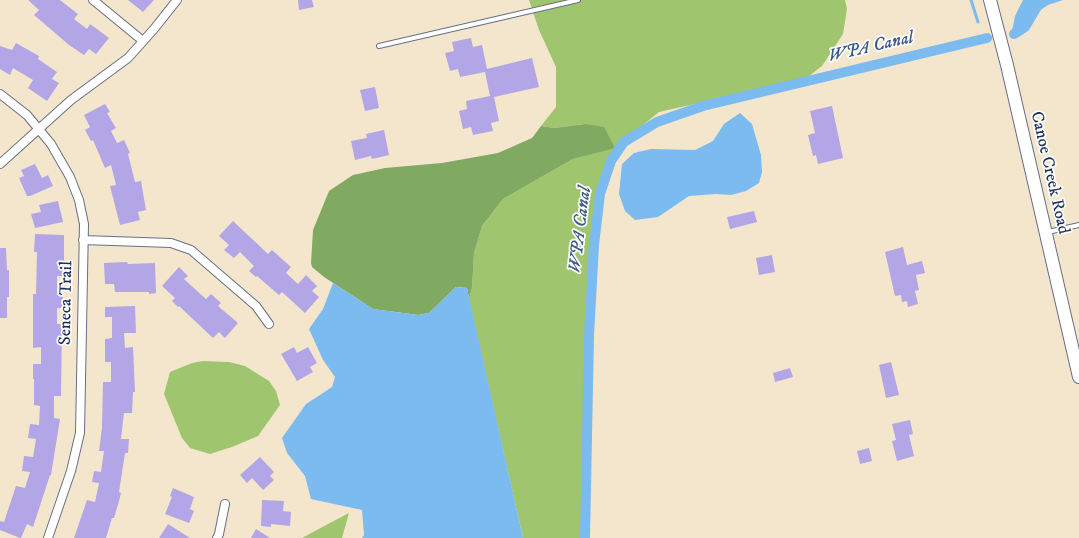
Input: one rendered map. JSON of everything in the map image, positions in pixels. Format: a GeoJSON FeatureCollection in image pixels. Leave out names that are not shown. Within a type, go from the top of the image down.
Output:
{"type":"FeatureCollection","features":[{"type":"Feature","properties":{"kind":"main road","name":"Canoe Creek Road"},"geometry":{"type":"LineString","coordinates":[[992,6],[1079,377]]}},
{"type":"Feature","properties":{"kind":"street"},"geometry":{"type":"LineString","coordinates":[[93,0],[143,41]]}},
{"type":"Feature","properties":{"kind":"street"},"geometry":{"type":"LineString","coordinates":[[0,164],[71,100],[128,58],[176,0]]}},
{"type":"Feature","properties":{"kind":"street","name":"Seneca Trail"},"geometry":{"type":"LineString","coordinates":[[0,94],[27,115],[52,144],[70,177],[79,200],[84,224],[80,433],[71,471],[48,538]]}},
{"type":"Feature","properties":{"kind":"street"},"geometry":{"type":"LineString","coordinates":[[83,240],[171,243],[191,250],[256,306],[270,324]]}},
{"type":"Feature","properties":{"kind":"street"},"geometry":{"type":"LineString","coordinates":[[217,538],[225,504]]}},
{"type":"Feature","properties":{"kind":"lane"},"geometry":{"type":"LineString","coordinates":[[379,46],[578,0]]}},
{"type":"Feature","properties":{"kind":"lane"},"geometry":{"type":"LineString","coordinates":[[1045,232],[1079,225]]}},
{"type":"Feature","properties":{"kind":"green space"},"geometry":{"type":"Polygon","coordinates":[[[529,0],[845,0],[847,9],[843,34],[822,66],[805,79],[659,112],[615,148],[593,212],[586,382],[584,538],[523,538],[469,299],[472,288],[474,253],[482,226],[503,199],[573,159],[615,147],[585,124],[554,128],[541,126],[556,107],[556,67],[539,30],[529,0]]]}},
{"type":"Feature","properties":{"kind":"green space"},"geometry":{"type":"Polygon","coordinates":[[[585,124],[604,127],[615,148],[573,159],[503,199],[482,226],[474,253],[472,288],[469,299],[467,288],[456,287],[429,313],[418,315],[373,309],[324,277],[312,267],[313,230],[329,191],[353,175],[385,168],[442,163],[498,153],[532,138],[541,126],[554,128],[585,124]]]}},
{"type":"Feature","properties":{"kind":"green space"},"geometry":{"type":"Polygon","coordinates":[[[203,361],[229,362],[245,366],[269,381],[276,391],[280,405],[258,436],[210,454],[190,448],[182,438],[164,394],[170,372],[192,363],[203,361]]]}},
{"type":"Feature","properties":{"kind":"green space"},"geometry":{"type":"Polygon","coordinates":[[[349,513],[342,538],[302,538],[328,524],[349,513]]]}},
{"type":"Feature","properties":{"kind":"water"},"geometry":{"type":"Polygon","coordinates":[[[1023,0],[1063,0],[1048,5],[1036,13],[1032,18],[1030,27],[1012,31],[1015,16],[1023,0]]]}},
{"type":"Feature","properties":{"kind":"water"},"geometry":{"type":"Polygon","coordinates":[[[740,113],[752,124],[761,155],[762,172],[759,183],[746,191],[731,195],[716,194],[689,196],[658,217],[635,220],[625,211],[619,194],[622,164],[634,153],[651,149],[695,150],[713,141],[724,124],[740,113]]]}},
{"type":"Feature","properties":{"kind":"water"},"geometry":{"type":"Polygon","coordinates":[[[333,283],[373,309],[418,315],[429,313],[456,287],[467,288],[523,538],[362,538],[364,535],[362,510],[311,499],[305,476],[287,453],[282,438],[306,404],[332,387],[335,377],[323,360],[309,329],[323,309],[333,283]]]}},
{"type":"Feature","properties":{"kind":"building"},"geometry":{"type":"Polygon","coordinates":[[[28,0],[60,0],[78,14],[74,19],[87,29],[90,24],[109,38],[96,54],[89,49],[84,55],[69,45],[34,15],[39,10],[28,0]]]}},
{"type":"Feature","properties":{"kind":"building"},"geometry":{"type":"Polygon","coordinates":[[[128,0],[154,0],[143,12],[128,0]]]}},
{"type":"Feature","properties":{"kind":"building"},"geometry":{"type":"Polygon","coordinates":[[[298,0],[312,0],[314,7],[299,10],[298,0]]]}},
{"type":"Feature","properties":{"kind":"building"},"geometry":{"type":"Polygon","coordinates":[[[471,38],[473,47],[482,45],[487,69],[532,58],[539,87],[494,97],[499,121],[491,123],[493,131],[473,135],[471,127],[463,129],[459,111],[467,109],[466,101],[490,96],[485,72],[460,77],[458,69],[450,71],[445,53],[454,51],[452,42],[471,38]]]}},
{"type":"Feature","properties":{"kind":"building"},"geometry":{"type":"Polygon","coordinates":[[[16,43],[39,56],[38,59],[57,72],[52,79],[59,83],[47,101],[28,88],[33,80],[13,68],[10,75],[0,69],[0,46],[12,50],[16,43]]]}},
{"type":"Feature","properties":{"kind":"building"},"geometry":{"type":"Polygon","coordinates":[[[375,87],[379,108],[365,111],[360,90],[375,87]]]}},
{"type":"Feature","properties":{"kind":"building"},"geometry":{"type":"Polygon","coordinates":[[[105,104],[110,112],[107,113],[116,128],[111,131],[117,143],[124,140],[130,153],[128,154],[135,182],[141,181],[146,210],[138,212],[140,220],[120,225],[110,186],[116,185],[111,165],[105,168],[93,140],[91,141],[85,130],[90,127],[84,115],[105,104]]]}},
{"type":"Feature","properties":{"kind":"building"},"geometry":{"type":"Polygon","coordinates":[[[832,106],[843,158],[818,164],[816,155],[813,156],[808,135],[815,133],[810,111],[832,106]]]}},
{"type":"Feature","properties":{"kind":"building"},"geometry":{"type":"Polygon","coordinates":[[[384,130],[389,155],[372,159],[371,156],[355,160],[351,141],[367,138],[366,134],[384,130]]]}},
{"type":"Feature","properties":{"kind":"building"},"geometry":{"type":"Polygon","coordinates":[[[35,164],[42,178],[48,175],[53,186],[27,196],[19,178],[24,176],[21,170],[35,164]]]}},
{"type":"Feature","properties":{"kind":"building"},"geometry":{"type":"Polygon","coordinates":[[[58,201],[63,222],[35,228],[31,214],[41,212],[39,205],[58,201]]]}},
{"type":"Feature","properties":{"kind":"building"},"geometry":{"type":"Polygon","coordinates":[[[754,211],[757,222],[730,229],[727,217],[754,211]]]}},
{"type":"Feature","properties":{"kind":"building"},"geometry":{"type":"Polygon","coordinates":[[[233,221],[268,254],[272,250],[291,267],[286,273],[298,284],[306,275],[317,286],[312,291],[319,297],[305,313],[282,292],[279,295],[249,271],[254,266],[240,252],[234,258],[224,250],[229,245],[219,236],[233,221]]]}},
{"type":"Feature","properties":{"kind":"building"},"geometry":{"type":"Polygon","coordinates":[[[35,234],[64,235],[64,276],[57,276],[57,294],[63,294],[63,308],[57,308],[57,324],[62,324],[61,396],[54,396],[54,418],[60,419],[51,475],[33,527],[27,524],[20,538],[0,530],[0,521],[4,522],[16,486],[25,488],[30,472],[22,471],[24,456],[33,457],[36,439],[28,438],[30,424],[39,425],[40,406],[34,405],[33,379],[33,364],[41,364],[41,347],[33,348],[33,294],[36,294],[37,252],[34,252],[35,234]]]}},
{"type":"Feature","properties":{"kind":"building"},"geometry":{"type":"Polygon","coordinates":[[[903,247],[907,265],[922,261],[925,273],[916,275],[919,290],[915,291],[918,304],[908,307],[907,301],[902,302],[901,295],[895,296],[885,252],[903,247]]]}},
{"type":"Feature","properties":{"kind":"building"},"geometry":{"type":"Polygon","coordinates":[[[0,248],[6,248],[7,270],[9,270],[7,318],[0,318],[0,248]]]}},
{"type":"Feature","properties":{"kind":"building"},"geometry":{"type":"Polygon","coordinates":[[[772,255],[775,272],[759,275],[756,258],[772,255]]]}},
{"type":"Feature","properties":{"kind":"building"},"geometry":{"type":"Polygon","coordinates":[[[127,262],[128,264],[155,263],[156,293],[115,292],[114,284],[105,284],[104,263],[127,262]]]}},
{"type":"Feature","properties":{"kind":"building"},"geometry":{"type":"Polygon","coordinates":[[[179,267],[188,276],[184,279],[206,299],[211,294],[221,303],[218,306],[238,323],[225,338],[219,332],[213,338],[172,301],[175,298],[162,286],[179,267]]]}},
{"type":"Feature","properties":{"kind":"building"},"geometry":{"type":"Polygon","coordinates":[[[135,306],[136,333],[124,333],[125,348],[133,347],[135,392],[133,392],[132,413],[124,413],[121,439],[129,439],[128,453],[125,453],[119,501],[106,538],[74,538],[87,500],[95,502],[99,483],[92,482],[94,471],[101,472],[104,451],[99,451],[102,428],[103,382],[111,382],[111,362],[105,362],[105,339],[112,338],[112,317],[105,317],[105,307],[135,306]]]}},
{"type":"Feature","properties":{"kind":"building"},"geometry":{"type":"Polygon","coordinates":[[[294,347],[297,353],[308,347],[317,363],[310,367],[313,372],[297,381],[281,354],[294,347]]]}},
{"type":"Feature","properties":{"kind":"building"},"geometry":{"type":"Polygon","coordinates":[[[891,362],[899,395],[886,398],[879,365],[891,362]]]}},
{"type":"Feature","properties":{"kind":"building"},"geometry":{"type":"Polygon","coordinates":[[[790,368],[793,377],[775,382],[773,373],[790,368]]]}},
{"type":"Feature","properties":{"kind":"building"},"geometry":{"type":"Polygon","coordinates":[[[910,420],[913,434],[909,435],[914,456],[897,461],[892,441],[896,440],[892,424],[910,420]]]}},
{"type":"Feature","properties":{"kind":"building"},"geometry":{"type":"Polygon","coordinates":[[[869,448],[872,461],[860,464],[857,451],[869,448]]]}},
{"type":"Feature","properties":{"kind":"building"},"geometry":{"type":"Polygon","coordinates":[[[260,457],[274,472],[270,476],[274,480],[263,490],[252,478],[247,483],[240,475],[260,457]]]}},
{"type":"Feature","properties":{"kind":"building"},"geometry":{"type":"Polygon","coordinates":[[[173,488],[194,497],[190,509],[194,511],[189,523],[165,514],[172,497],[170,496],[173,488]]]}},
{"type":"Feature","properties":{"kind":"building"},"geometry":{"type":"Polygon","coordinates":[[[262,500],[284,501],[283,511],[291,512],[290,526],[271,524],[271,527],[261,526],[262,500]]]}},
{"type":"Feature","properties":{"kind":"building"},"geometry":{"type":"Polygon","coordinates":[[[168,524],[190,538],[159,538],[168,524]]]}},
{"type":"Feature","properties":{"kind":"building"},"geometry":{"type":"Polygon","coordinates":[[[256,529],[270,538],[251,538],[256,529]]]}},
{"type":"Feature","properties":{"kind":"waterway"},"geometry":{"type":"LineString","coordinates":[[971,0],[978,22]]}},
{"type":"Feature","properties":{"kind":"waterway","name":"WPA Canal"},"geometry":{"type":"LineString","coordinates":[[1014,34],[1025,27],[1041,0]]}},
{"type":"Feature","properties":{"kind":"waterway","name":"WPA Canal"},"geometry":{"type":"LineString","coordinates":[[585,538],[589,336],[594,245],[600,194],[611,161],[624,142],[657,122],[703,106],[987,38]]}}]}
